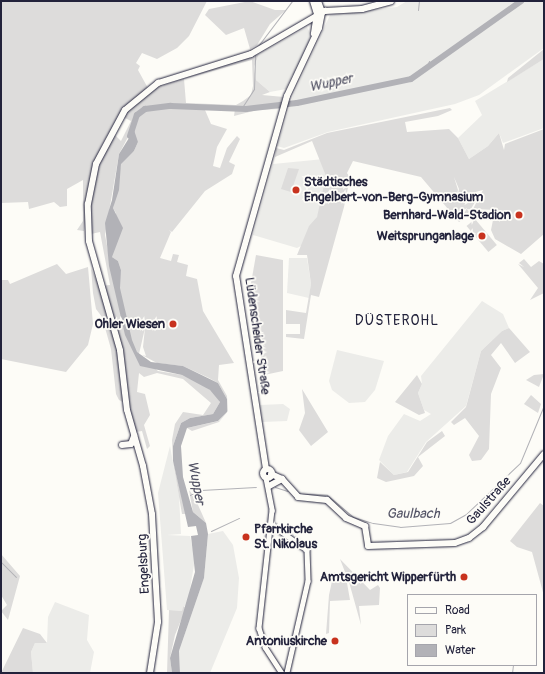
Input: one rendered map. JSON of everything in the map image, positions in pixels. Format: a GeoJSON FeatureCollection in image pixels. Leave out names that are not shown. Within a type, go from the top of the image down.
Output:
{"type":"FeatureCollection","features":[{"type":"Feature","properties":{"kind":"main road"},"geometry":{"type":"LineString","coordinates":[[313,1],[320,13],[313,39]]}},
{"type":"Feature","properties":{"kind":"main road"},"geometry":{"type":"LineString","coordinates":[[313,39],[320,13],[318,1]]}},
{"type":"Feature","properties":{"kind":"main road"},"geometry":{"type":"LineString","coordinates":[[320,13],[362,8],[391,1]]}},
{"type":"Feature","properties":{"kind":"main road","name":"Engelsburg"},"geometry":{"type":"LineString","coordinates":[[150,673],[157,640],[158,607],[150,500],[140,455],[126,405],[121,355],[91,248],[89,194],[100,154],[121,115],[139,95],[175,76],[251,54],[320,13]]}},
{"type":"Feature","properties":{"kind":"main road"},"geometry":{"type":"LineString","coordinates":[[301,24],[309,25],[314,31]]}},
{"type":"Feature","properties":{"kind":"main road","name":"Lüdenscheider Straße"},"geometry":{"type":"LineString","coordinates":[[268,476],[262,473],[266,469],[236,283],[283,109],[288,94],[313,39]]}},
{"type":"Feature","properties":{"kind":"main road"},"geometry":{"type":"LineString","coordinates":[[122,445],[131,444],[134,435]]}},
{"type":"Feature","properties":{"kind":"main road","name":"Gaulstraße"},"geometry":{"type":"LineString","coordinates":[[282,479],[298,497],[327,500],[346,518],[363,524],[367,530],[368,546],[454,543],[469,538],[488,521],[544,454]]}},
{"type":"Feature","properties":{"kind":"main road"},"geometry":{"type":"LineString","coordinates":[[268,476],[282,479]]}},
{"type":"Feature","properties":{"kind":"main road"},"geometry":{"type":"LineString","coordinates":[[269,486],[282,479]]}},
{"type":"Feature","properties":{"kind":"street"},"geometry":{"type":"LineString","coordinates":[[268,476],[272,526],[259,628],[265,646],[282,672],[287,671],[307,576],[307,550],[272,526]]}},
{"type":"Feature","properties":{"kind":"shaded area"},"geometry":{"type":"Polygon","coordinates":[[[407,1],[544,1],[544,48],[479,95],[455,104],[328,132],[284,148],[277,146],[294,93],[330,15],[397,7],[407,1]]]}},
{"type":"Feature","properties":{"kind":"shaded area"},"geometry":{"type":"Polygon","coordinates":[[[307,27],[311,35],[298,74],[292,75],[286,89],[270,92],[256,80],[254,67],[259,54],[307,27]]]}},
{"type":"Feature","properties":{"kind":"shaded area"},"geometry":{"type":"Polygon","coordinates":[[[544,59],[544,128],[503,143],[499,133],[488,146],[469,159],[458,138],[482,115],[475,101],[544,59]]]}},
{"type":"Feature","properties":{"kind":"shaded area","name":"Städtisches Engelbert-von-Berg-Gymnasium"},"geometry":{"type":"Polygon","coordinates":[[[324,159],[330,165],[323,204],[305,244],[297,248],[253,235],[273,164],[324,159]]]}},
{"type":"Feature","properties":{"kind":"shaded area"},"geometry":{"type":"Polygon","coordinates":[[[289,258],[307,258],[311,284],[309,298],[287,293],[289,258]]]}},
{"type":"Feature","properties":{"kind":"shaded area"},"geometry":{"type":"Polygon","coordinates":[[[482,301],[503,314],[509,328],[502,331],[481,351],[466,406],[426,442],[407,472],[394,475],[379,460],[388,436],[404,414],[420,421],[431,414],[424,410],[418,393],[422,384],[421,376],[482,301]]]}},
{"type":"Feature","properties":{"kind":"shaded area"},"geometry":{"type":"Polygon","coordinates":[[[337,350],[384,361],[375,390],[365,402],[349,403],[332,390],[329,381],[337,350]]]}},
{"type":"Feature","properties":{"kind":"shaded area"},"geometry":{"type":"Polygon","coordinates":[[[283,404],[290,409],[287,421],[262,422],[260,405],[283,404]]]}},
{"type":"Feature","properties":{"kind":"shaded area"},"geometry":{"type":"Polygon","coordinates":[[[170,446],[179,496],[181,534],[167,535],[190,536],[195,559],[187,607],[183,606],[182,611],[167,610],[158,493],[170,446]]]}},
{"type":"Feature","properties":{"kind":"shaded area"},"geometry":{"type":"Polygon","coordinates":[[[223,531],[233,545],[239,578],[237,608],[210,673],[180,673],[179,651],[204,578],[208,534],[223,531]]]}},
{"type":"Feature","properties":{"kind":"shaded area"},"geometry":{"type":"Polygon","coordinates":[[[55,602],[89,615],[87,640],[94,652],[90,673],[33,673],[31,652],[35,643],[47,643],[48,617],[55,602]]]}},
{"type":"Feature","properties":{"kind":"green space"},"geometry":{"type":"Polygon","coordinates":[[[1,1],[207,1],[189,36],[177,48],[157,59],[142,53],[136,63],[140,66],[138,70],[149,90],[259,54],[254,67],[256,80],[270,92],[262,95],[284,97],[280,109],[257,110],[234,116],[235,109],[205,110],[211,124],[227,129],[217,147],[213,166],[220,168],[227,148],[237,136],[240,139],[229,162],[235,165],[232,174],[205,191],[172,232],[169,230],[171,232],[160,258],[171,261],[173,254],[179,255],[177,262],[188,265],[186,276],[197,279],[203,311],[234,363],[219,365],[218,380],[227,396],[228,411],[219,422],[192,431],[187,428],[219,421],[227,412],[227,399],[218,383],[183,366],[157,363],[142,355],[146,356],[143,347],[145,328],[139,354],[158,371],[182,375],[203,385],[216,394],[220,402],[213,414],[190,418],[181,423],[173,446],[173,461],[186,514],[182,514],[173,462],[172,440],[175,424],[183,412],[203,415],[211,403],[183,379],[157,373],[144,377],[139,373],[137,392],[145,394],[150,415],[144,425],[150,446],[147,449],[142,431],[136,432],[127,404],[119,400],[116,394],[111,349],[102,317],[96,309],[93,293],[91,268],[99,286],[110,285],[100,232],[91,234],[89,213],[98,164],[112,132],[121,141],[131,121],[119,115],[101,147],[89,185],[84,231],[77,230],[83,221],[83,180],[67,189],[67,206],[60,207],[54,202],[29,209],[28,202],[1,203],[1,1]],[[252,60],[184,79],[186,103],[236,105],[243,101],[251,95],[253,86],[252,60]],[[128,137],[119,154],[105,235],[114,282],[118,279],[114,263],[118,265],[120,274],[121,270],[118,261],[112,257],[116,213],[113,208],[121,163],[134,151],[138,142],[128,137]]]}},
{"type":"Feature","properties":{"kind":"green space"},"geometry":{"type":"Polygon","coordinates":[[[250,1],[275,10],[286,10],[270,24],[257,45],[250,49],[244,28],[226,35],[205,15],[209,9],[250,1]]]}},
{"type":"Feature","properties":{"kind":"green space"},"geometry":{"type":"Polygon","coordinates":[[[544,49],[544,59],[507,82],[508,78],[544,49]]]}},
{"type":"Feature","properties":{"kind":"green space"},"geometry":{"type":"Polygon","coordinates":[[[450,108],[452,110],[438,116],[405,122],[407,132],[449,129],[458,138],[469,159],[488,146],[499,133],[504,150],[505,144],[544,129],[544,234],[521,254],[495,239],[491,230],[495,210],[473,209],[483,190],[457,197],[459,189],[454,177],[458,190],[456,199],[480,193],[467,216],[459,222],[421,177],[353,161],[347,173],[350,178],[344,207],[319,297],[311,295],[304,339],[286,337],[286,334],[300,334],[300,324],[286,324],[286,310],[306,313],[311,284],[307,255],[297,255],[309,226],[317,217],[326,176],[312,141],[275,157],[276,148],[284,150],[327,133],[450,108]]]}},
{"type":"Feature","properties":{"kind":"green space"},"geometry":{"type":"Polygon","coordinates":[[[288,168],[299,169],[291,192],[281,189],[288,168]]]}},
{"type":"Feature","properties":{"kind":"green space","name":"Weitsprunganlage"},"geometry":{"type":"Polygon","coordinates":[[[475,219],[497,245],[488,252],[467,226],[475,219]]]}},
{"type":"Feature","properties":{"kind":"green space"},"geometry":{"type":"Polygon","coordinates":[[[256,255],[283,260],[283,371],[264,375],[250,289],[256,255]]]}},
{"type":"Feature","properties":{"kind":"green space"},"geometry":{"type":"Polygon","coordinates":[[[524,259],[531,267],[539,261],[544,264],[544,293],[530,300],[538,288],[518,264],[524,267],[519,263],[524,259]]]}},
{"type":"Feature","properties":{"kind":"green space"},"geometry":{"type":"Polygon","coordinates":[[[57,264],[66,274],[88,267],[93,324],[88,345],[66,372],[1,359],[1,280],[8,280],[10,284],[57,264]]]}},
{"type":"Feature","properties":{"kind":"green space"},"geometry":{"type":"Polygon","coordinates":[[[509,328],[530,352],[515,363],[501,343],[491,355],[501,368],[491,394],[489,449],[481,460],[472,461],[469,455],[479,436],[465,418],[454,425],[451,422],[466,407],[481,351],[502,331],[509,328]]]}},
{"type":"Feature","properties":{"kind":"green space"},"geometry":{"type":"Polygon","coordinates":[[[544,374],[539,387],[526,380],[534,375],[544,374]]]}},
{"type":"Feature","properties":{"kind":"green space"},"geometry":{"type":"Polygon","coordinates":[[[417,375],[422,384],[418,393],[425,413],[419,415],[395,402],[417,375]]]}},
{"type":"Feature","properties":{"kind":"green space"},"geometry":{"type":"Polygon","coordinates":[[[302,389],[328,432],[311,446],[299,430],[305,413],[302,389]]]}},
{"type":"Feature","properties":{"kind":"green space"},"geometry":{"type":"Polygon","coordinates":[[[531,395],[541,404],[538,413],[524,404],[531,395]]]}},
{"type":"Feature","properties":{"kind":"green space"},"geometry":{"type":"Polygon","coordinates":[[[442,431],[445,436],[418,457],[423,466],[414,476],[386,482],[377,478],[380,462],[394,475],[408,472],[427,442],[442,431]]]}},
{"type":"Feature","properties":{"kind":"green space"},"geometry":{"type":"Polygon","coordinates":[[[189,490],[195,498],[206,523],[193,512],[189,490]]]}},
{"type":"Feature","properties":{"kind":"green space"},"geometry":{"type":"Polygon","coordinates":[[[540,503],[544,506],[544,596],[532,552],[517,547],[510,541],[540,503]]]}},
{"type":"Feature","properties":{"kind":"green space"},"geometry":{"type":"Polygon","coordinates":[[[1,554],[20,576],[8,620],[1,611],[7,605],[1,595],[1,554]]]}},
{"type":"Feature","properties":{"kind":"green space"},"geometry":{"type":"Polygon","coordinates":[[[340,559],[370,590],[378,585],[380,588],[379,605],[359,606],[361,625],[349,582],[342,574],[345,572],[340,559]]]}},
{"type":"Feature","properties":{"kind":"green space"},"geometry":{"type":"Polygon","coordinates":[[[334,572],[347,583],[350,600],[330,601],[329,633],[326,634],[329,595],[334,572]]]}},
{"type":"Feature","properties":{"kind":"green space"},"geometry":{"type":"Polygon","coordinates":[[[183,606],[186,608],[175,635],[170,658],[172,673],[167,673],[169,610],[182,611],[183,606]]]}},
{"type":"Feature","properties":{"kind":"green space"},"geometry":{"type":"Polygon","coordinates":[[[23,628],[40,634],[47,643],[35,643],[31,652],[33,673],[1,673],[23,628]]]}},
{"type":"Feature","properties":{"kind":"water"},"geometry":{"type":"Polygon","coordinates":[[[134,130],[138,142],[134,151],[121,164],[119,190],[113,208],[123,228],[112,257],[118,261],[121,270],[120,288],[132,340],[137,352],[151,362],[183,366],[218,383],[227,399],[227,412],[218,421],[187,428],[181,446],[183,477],[193,512],[206,523],[208,534],[204,578],[179,651],[180,673],[172,673],[170,658],[195,572],[191,536],[198,535],[196,526],[188,527],[173,461],[173,446],[181,423],[190,418],[213,414],[220,402],[210,390],[182,375],[140,366],[125,335],[109,266],[105,223],[112,200],[119,154],[134,130]]]}},
{"type":"Feature","properties":{"kind":"waterway"},"geometry":{"type":"LineString","coordinates":[[258,46],[292,1]]}},
{"type":"Feature","properties":{"kind":"waterway"},"geometry":{"type":"LineString","coordinates":[[418,10],[419,1]]}},
{"type":"Feature","properties":{"kind":"waterway","name":"Wupper"},"geometry":{"type":"LineString","coordinates":[[130,136],[137,115],[145,109],[171,106],[246,109],[297,103],[411,79],[521,1]]}},
{"type":"Feature","properties":{"kind":"waterway"},"geometry":{"type":"LineString","coordinates":[[241,109],[254,89],[255,55]]}},
{"type":"Feature","properties":{"kind":"waterway","name":"Wupper"},"geometry":{"type":"LineString","coordinates":[[425,69],[429,61]]}},
{"type":"Feature","properties":{"kind":"waterway","name":"Gaulbach"},"geometry":{"type":"LineString","coordinates":[[302,494],[327,495],[353,517],[373,523],[400,527],[450,523],[466,514],[520,463],[544,405]]}},
{"type":"Feature","properties":{"kind":"waterway","name":"Gaulbach"},"geometry":{"type":"LineString","coordinates":[[190,495],[201,490],[256,487]]}},
{"type":"Feature","properties":{"kind":"waterway","name":"Gaulbach"},"geometry":{"type":"LineString","coordinates":[[275,487],[287,491]]}},
{"type":"Feature","properties":{"kind":"waterway"},"geometry":{"type":"LineString","coordinates":[[211,531],[239,518]]}},
{"type":"Feature","properties":{"kind":"waterway"},"geometry":{"type":"LineString","coordinates":[[1,562],[16,577]]}},
{"type":"Feature","properties":{"kind":"waterway"},"geometry":{"type":"LineString","coordinates":[[512,673],[513,666]]}},
{"type":"Feature","properties":{"kind":"place","name":"Städtisches Engelbert-von-Berg-Gymnasium"},"geometry":{"type":"Point","coordinates":[296,190]}},
{"type":"Feature","properties":{"kind":"place","name":"Bernhard-Wald-Stadion"},"geometry":{"type":"Point","coordinates":[519,215]}},
{"type":"Feature","properties":{"kind":"place","name":"Weitsprunganlage"},"geometry":{"type":"Point","coordinates":[482,236]}},
{"type":"Feature","properties":{"kind":"place","name":"Ohler Wiesen"},"geometry":{"type":"Point","coordinates":[173,324]}},
{"type":"Feature","properties":{"kind":"place","name":"Pfarrkirche St. Nikolaus"},"geometry":{"type":"Point","coordinates":[246,537]}},
{"type":"Feature","properties":{"kind":"place","name":"Amtsgericht Wipperfürth"},"geometry":{"type":"Point","coordinates":[464,577]}},
{"type":"Feature","properties":{"kind":"place","name":"Antoniuskirche"},"geometry":{"type":"Point","coordinates":[335,641]}},
{"type":"Feature","properties":{"kind":"district","name":"DÜSTEROHL"},"geometry":{"type":"Point","coordinates":[397,321]}}]}
